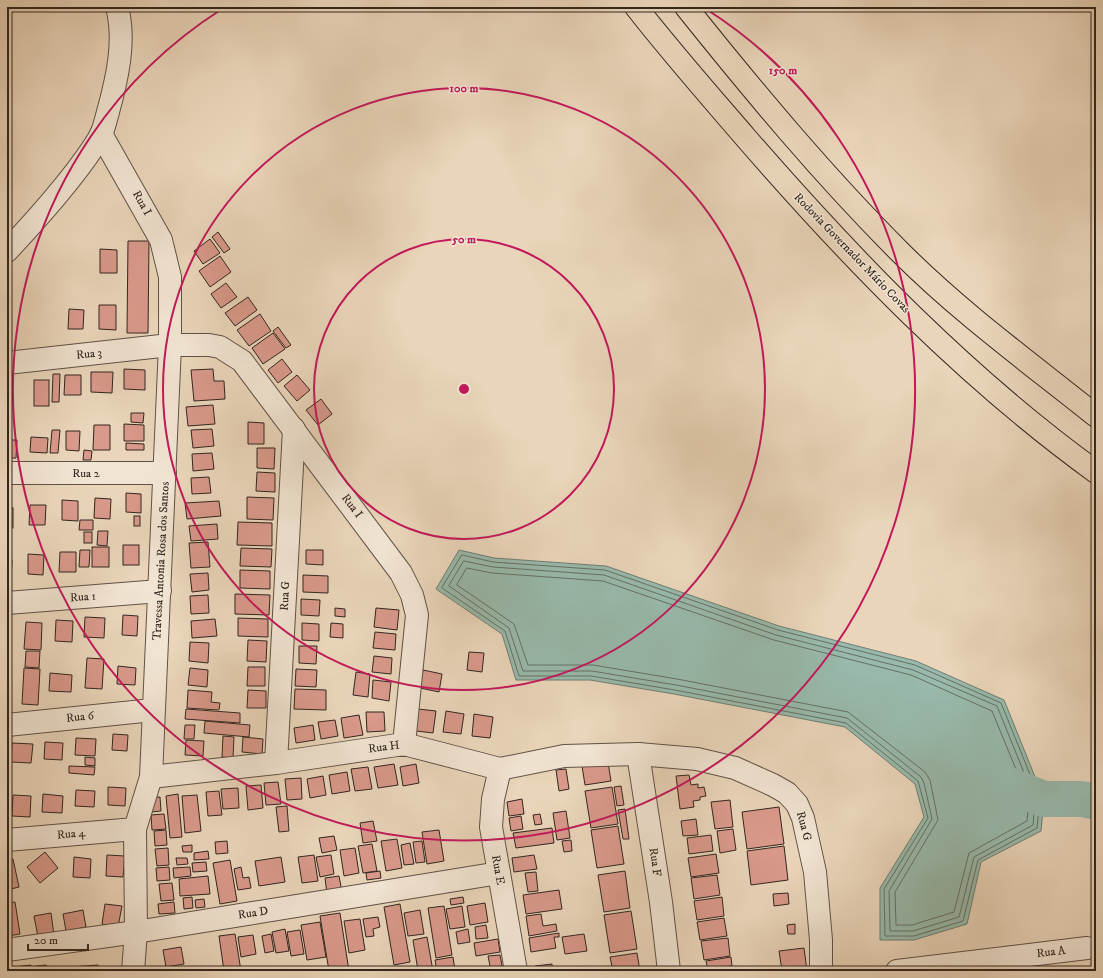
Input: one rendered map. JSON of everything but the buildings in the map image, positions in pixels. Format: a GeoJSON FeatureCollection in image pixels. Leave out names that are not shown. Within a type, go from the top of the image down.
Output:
{"type":"FeatureCollection","features":[{"type":"Feature","properties":{"kind":"highway","name":"Rodovia Governador Mário Covas"},"geometry":{"type":"LineString","coordinates":[[636,7],[679,61],[853,258],[946,349],[1062,447],[1096,472]]}},
{"type":"Feature","properties":{"kind":"highway"},"geometry":{"type":"LineString","coordinates":[[686,7],[759,98],[902,253],[983,326],[1096,416]]}},
{"type":"Feature","properties":{"kind":"street"},"geometry":{"type":"LineString","coordinates":[[7,251],[38,217],[79,166],[101,134],[117,80],[121,23],[117,7]]}},
{"type":"Feature","properties":{"kind":"street","name":"Rua I"},"geometry":{"type":"LineString","coordinates":[[101,134],[157,230],[166,256],[170,277],[170,345],[209,345],[231,353],[242,361],[402,573],[412,595],[417,615],[404,744]]}},
{"type":"Feature","properties":{"kind":"street","name":"Rua 3"},"geometry":{"type":"LineString","coordinates":[[7,363],[170,345]]}},
{"type":"Feature","properties":{"kind":"street","name":"Travessa Antonia Rosa dos Santos"},"geometry":{"type":"LineString","coordinates":[[133,971],[136,932],[135,829],[151,777],[170,345]]}},
{"type":"Feature","properties":{"kind":"street","name":"Rua G"},"geometry":{"type":"LineString","coordinates":[[276,762],[294,429]]}},
{"type":"Feature","properties":{"kind":"street","name":"Rua 2"},"geometry":{"type":"LineString","coordinates":[[7,473],[165,473]]}},
{"type":"Feature","properties":{"kind":"street","name":"Rua 1"},"geometry":{"type":"LineString","coordinates":[[7,603],[160,591]]}},
{"type":"Feature","properties":{"kind":"street","name":"Rua 6"},"geometry":{"type":"LineString","coordinates":[[7,725],[153,710]]}},
{"type":"Feature","properties":{"kind":"street","name":"Rua H"},"geometry":{"type":"LineString","coordinates":[[151,777],[276,762],[404,744],[500,769],[564,756],[638,754]]}},
{"type":"Feature","properties":{"kind":"street","name":"Rua G"},"geometry":{"type":"LineString","coordinates":[[638,754],[697,759],[735,768],[787,793],[797,804],[803,818],[815,872],[821,940],[821,971]]}},
{"type":"Feature","properties":{"kind":"street","name":"Rua F"},"geometry":{"type":"LineString","coordinates":[[638,754],[661,902],[669,971]]}},
{"type":"Feature","properties":{"kind":"street","name":"Rua E"},"geometry":{"type":"LineString","coordinates":[[500,769],[493,799],[491,827],[516,971]]}},
{"type":"Feature","properties":{"kind":"street","name":"Rua 4"},"geometry":{"type":"LineString","coordinates":[[7,840],[135,829]]}},
{"type":"Feature","properties":{"kind":"street","name":"Rua D"},"geometry":{"type":"LineString","coordinates":[[7,950],[136,932],[499,873]]}},
{"type":"Feature","properties":{"kind":"street","name":"Rua A"},"geometry":{"type":"LineString","coordinates":[[897,971],[1087,948]]}},
{"type":"Feature","properties":{"kind":"water"},"geometry":{"type":"Polygon","coordinates":[[[459,550],[494,558],[606,566],[779,626],[916,661],[1004,700],[1044,799],[1041,831],[981,862],[967,924],[914,940],[880,940],[880,888],[924,817],[915,784],[845,727],[674,694],[590,680],[516,680],[502,634],[436,589],[459,550]]]}},
{"type":"Feature","properties":{"kind":"waterway"},"geometry":{"type":"LineString","coordinates":[[999,781],[1044,799],[1082,799],[1096,802]]}}]}
